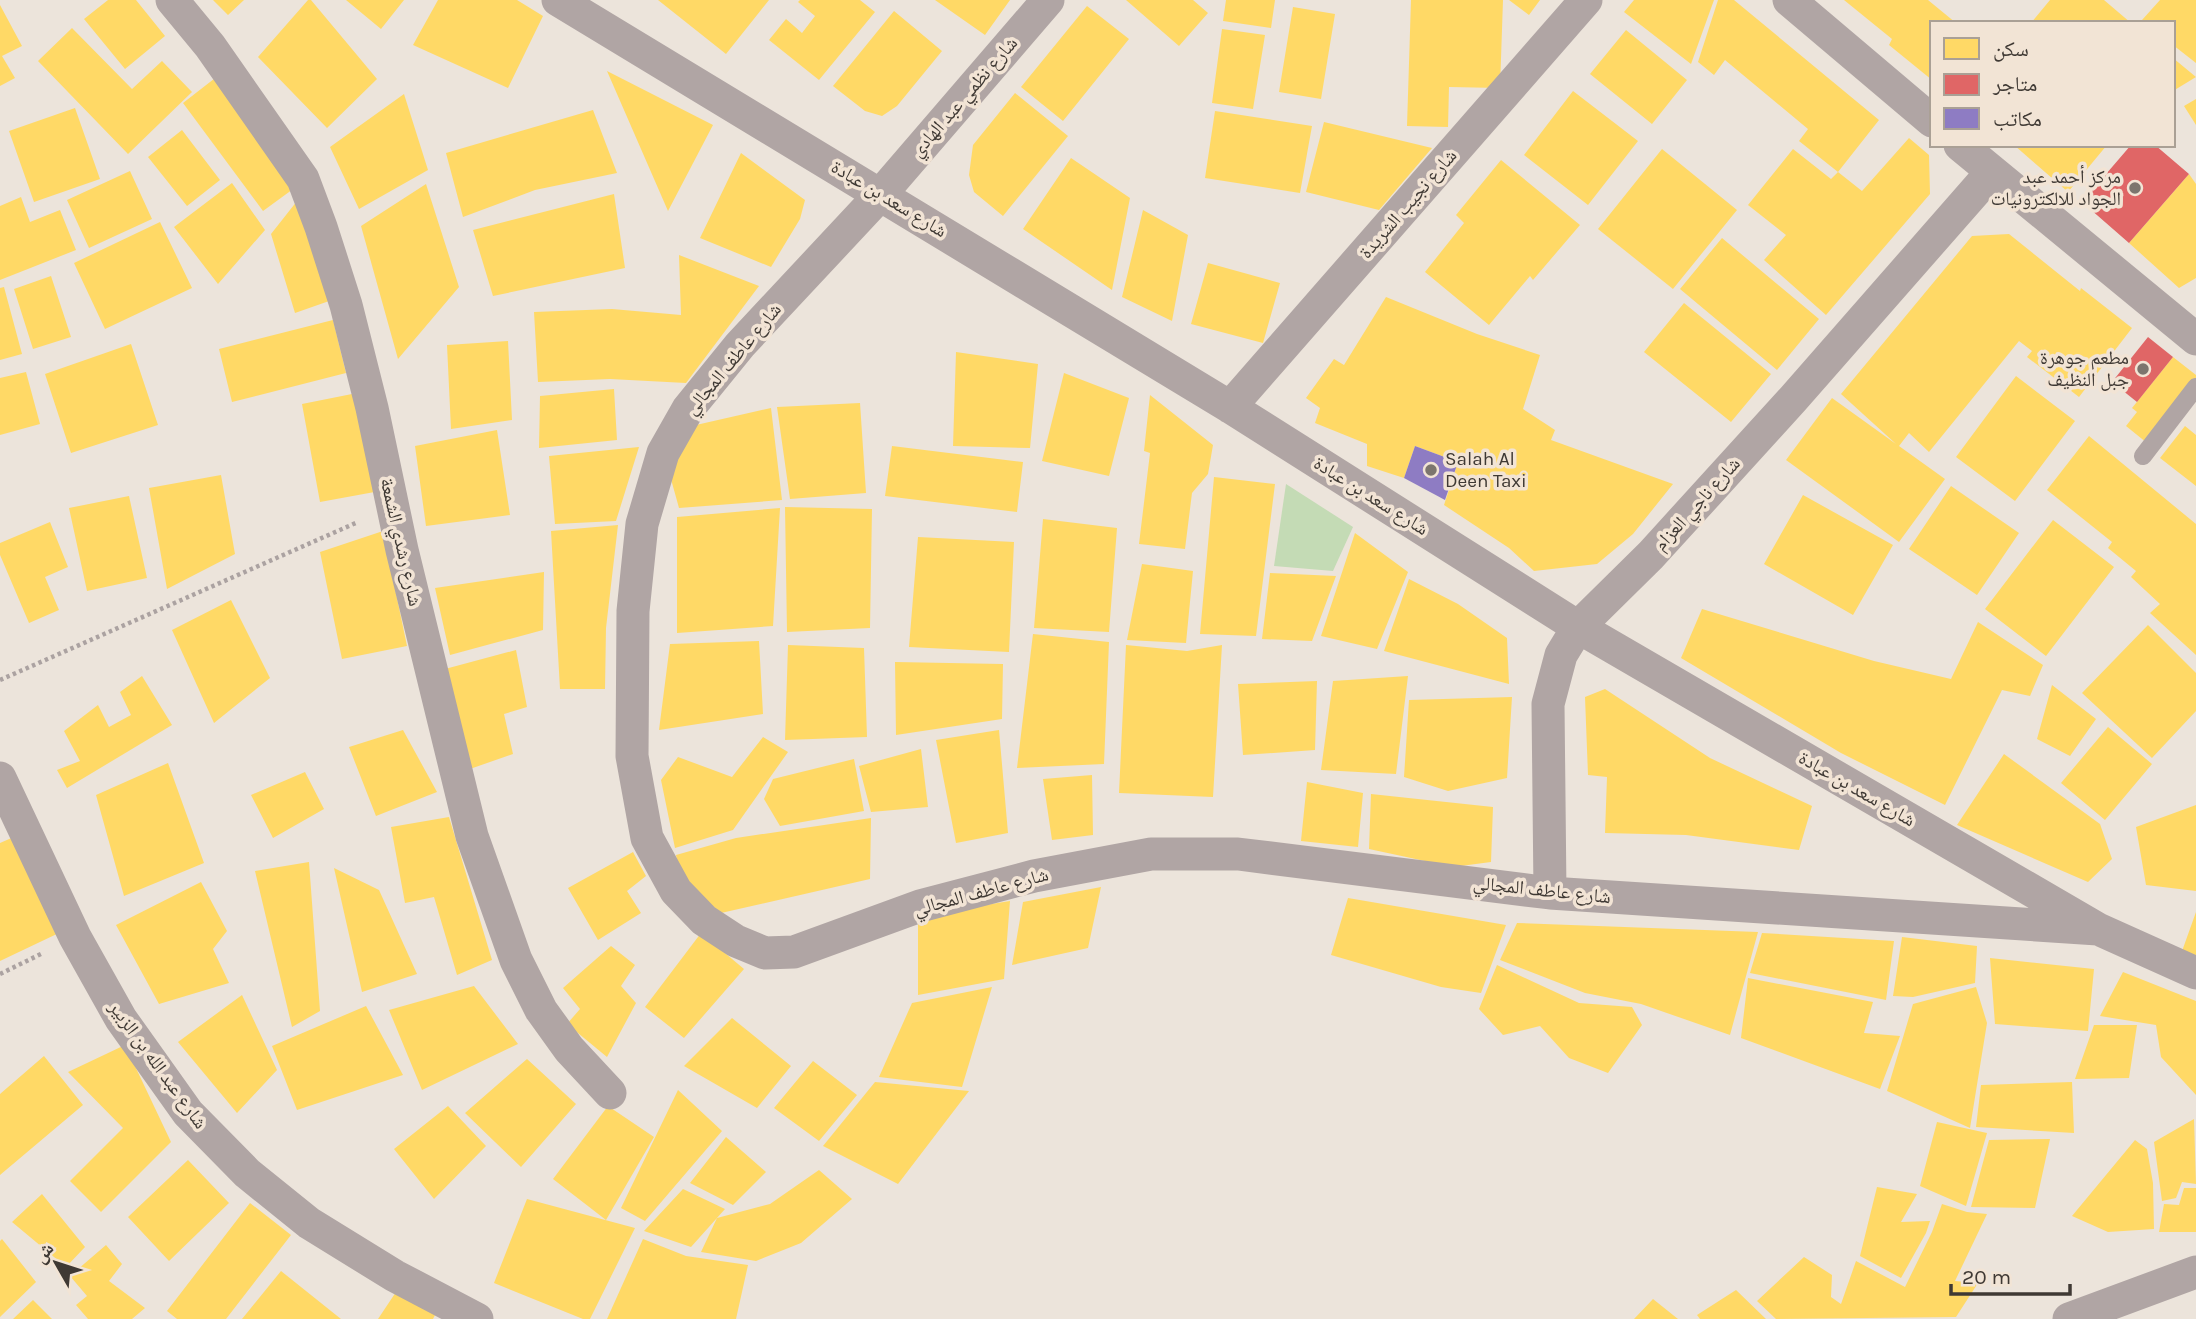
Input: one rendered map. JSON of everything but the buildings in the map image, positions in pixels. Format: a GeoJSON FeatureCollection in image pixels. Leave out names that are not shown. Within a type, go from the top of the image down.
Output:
{"type":"FeatureCollection","features":[{"type":"Feature","properties":{"kind":"street","name":"شارع رشدي الشمعة"},"geometry":{"type":"LineString","coordinates":[[172,0],[211,46],[303,179],[346,306],[472,836],[516,960],[548,1020],[569,1049],[610,1093]]}},
{"type":"Feature","properties":{"kind":"street","name":"شارع سعد بن عبادة"},"geometry":{"type":"LineString","coordinates":[[558,0],[1230,407],[1578,627],[2098,929],[2196,973]]}},
{"type":"Feature","properties":{"kind":"street","name":"شارع نظمي عبد الهادي"},"geometry":{"type":"LineString","coordinates":[[881,194],[1048,0]]}},
{"type":"Feature","properties":{"kind":"street","name":"شارع نجيب الشريدة"},"geometry":{"type":"LineString","coordinates":[[1230,407],[1586,0]]}},
{"type":"Feature","properties":{"kind":"street"},"geometry":{"type":"LineString","coordinates":[[1789,0],[1930,119]]}},
{"type":"Feature","properties":{"kind":"street"},"geometry":{"type":"LineString","coordinates":[[1962,147],[2196,339]]}},
{"type":"Feature","properties":{"kind":"street","name":"شارع ناجي العزام"},"geometry":{"type":"LineString","coordinates":[[1550,893],[1548,704],[1560,655],[1578,627],[1660,545],[1992,172]]}},
{"type":"Feature","properties":{"kind":"street","name":"شارع عاطف المجالي"},"geometry":{"type":"LineString","coordinates":[[881,194],[740,345],[688,409],[663,453],[642,524],[633,611],[632,756],[647,838],[676,891],[715,927],[736,941],[765,953],[794,952],[920,906],[1034,876],[1152,855],[1238,853],[1550,893],[2098,929]]}},
{"type":"Feature","properties":{"kind":"street","name":"شارع عبد الله بن الزبير"},"geometry":{"type":"LineString","coordinates":[[0,778],[75,937],[121,1019],[188,1113],[247,1173],[309,1223],[395,1276],[477,1319]]}},
{"type":"Feature","properties":{"kind":"street"},"geometry":{"type":"LineString","coordinates":[[2069,1319],[2196,1272]]}},
{"type":"Feature","properties":{"kind":"lane"},"geometry":{"type":"LineString","coordinates":[[2143,456],[2196,387]]}},
{"type":"Feature","properties":{"kind":"path"},"geometry":{"type":"LineString","coordinates":[[0,680],[392,507]]}},
{"type":"Feature","properties":{"kind":"path"},"geometry":{"type":"LineString","coordinates":[[0,974],[75,937]]}},
{"type":"Feature","properties":{"kind":"green space"},"geometry":{"type":"Polygon","coordinates":[[[1286,484],[1353,527],[1333,571],[1274,566],[1286,484]]]}},
{"type":"Feature","properties":{"kind":"place","name":"مركز أحمد عبد الجواد للالكترونيات"},"geometry":{"type":"Point","coordinates":[2135,188]}},
{"type":"Feature","properties":{"kind":"place","name":"مطعم جوهرة جبل النظيف"},"geometry":{"type":"Point","coordinates":[2143,369]}},
{"type":"Feature","properties":{"kind":"place","name":"Salah Al Deen Taxi"},"geometry":{"type":"Point","coordinates":[1431,470]}}]}
